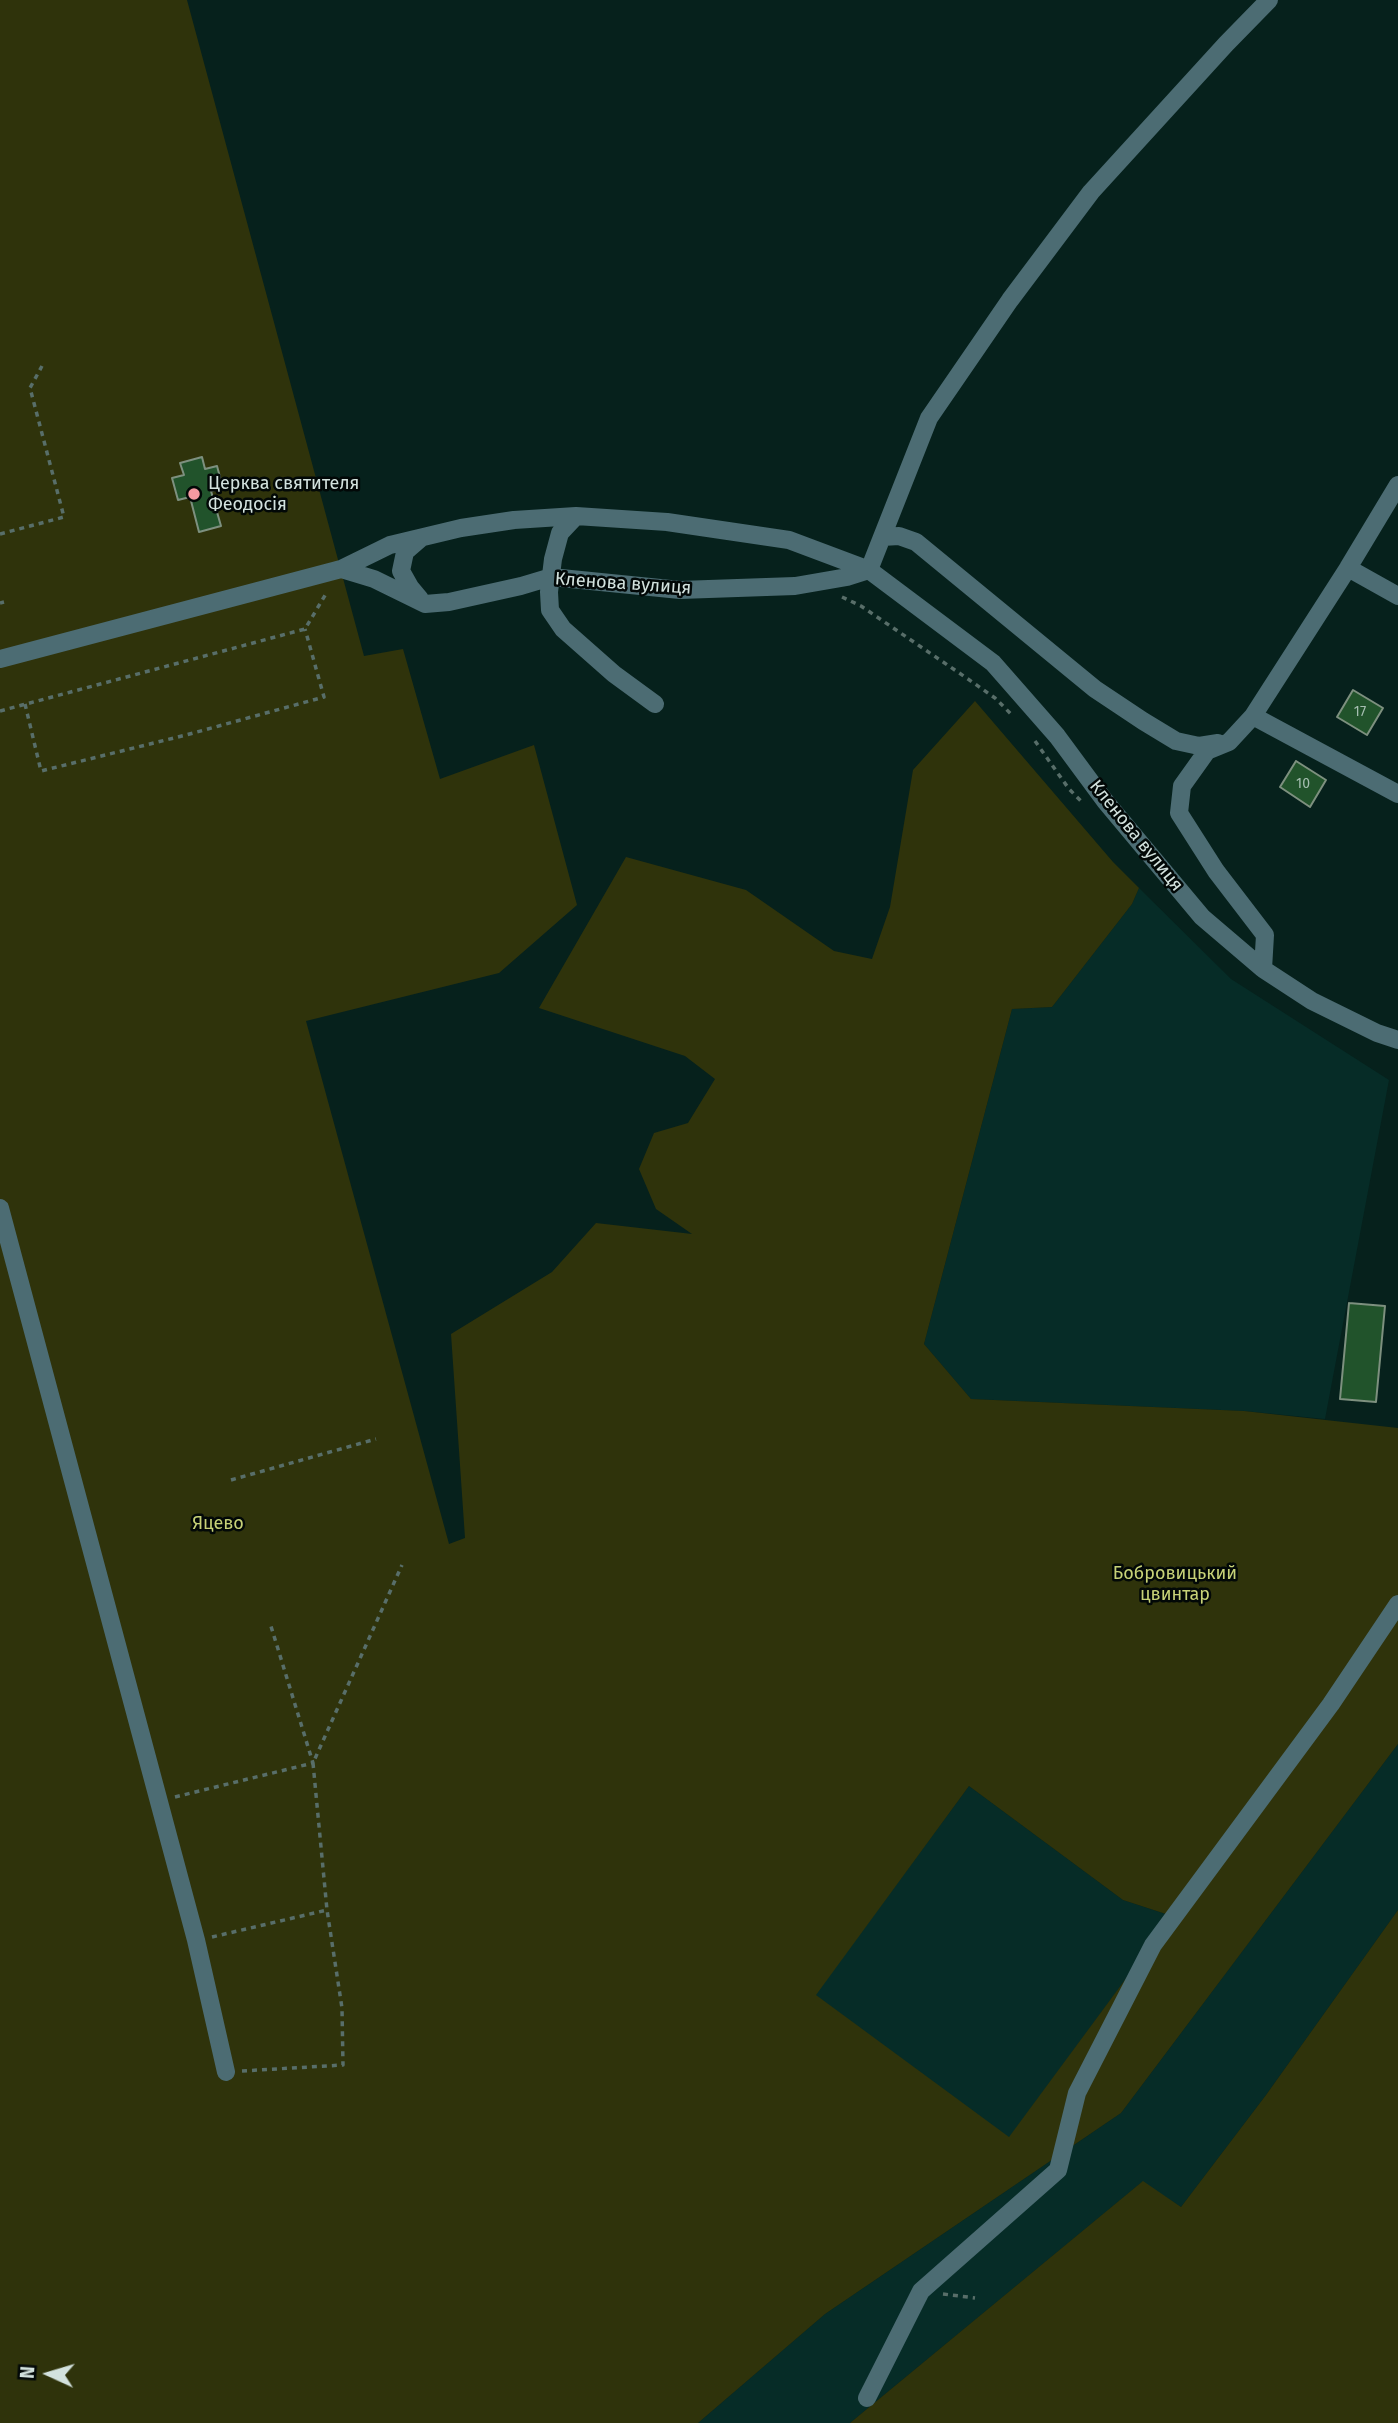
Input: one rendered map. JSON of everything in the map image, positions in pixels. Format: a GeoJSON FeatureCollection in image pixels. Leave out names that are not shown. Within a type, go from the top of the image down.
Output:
{"type":"FeatureCollection","features":[{"type":"Feature","properties":{"kind":"street"},"geometry":{"type":"LineString","coordinates":[[869,570],[929,418],[1010,300],[1091,192],[1269,0]]}},
{"type":"Feature","properties":{"kind":"street"},"geometry":{"type":"LineString","coordinates":[[1264,969],[1265,935],[1216,871],[1179,813],[1182,786],[1207,751],[1229,742],[1253,716],[1398,485]]}},
{"type":"Feature","properties":{"kind":"street"},"geometry":{"type":"LineString","coordinates":[[576,516],[560,533],[553,559],[550,610],[563,629],[614,674],[655,704]]}},
{"type":"Feature","properties":{"kind":"street","name":"Кленова вулиця"},"geometry":{"type":"LineString","coordinates":[[0,660],[341,569],[390,545],[461,528],[514,520],[576,516],[667,522],[789,540],[869,570],[993,663],[1058,736],[1105,801],[1202,917],[1264,969],[1312,1001],[1377,1033],[1398,1040]]}},
{"type":"Feature","properties":{"kind":"street"},"geometry":{"type":"LineString","coordinates":[[882,537],[899,536],[916,542],[1095,689],[1176,741],[1199,746],[1229,742]]}},
{"type":"Feature","properties":{"kind":"street"},"geometry":{"type":"LineString","coordinates":[[423,537],[405,552],[401,571],[410,587],[425,604]]}},
{"type":"Feature","properties":{"kind":"street"},"geometry":{"type":"LineString","coordinates":[[1348,568],[1398,596]]}},
{"type":"Feature","properties":{"kind":"street"},"geometry":{"type":"LineString","coordinates":[[341,569],[374,579],[425,604]]}},
{"type":"Feature","properties":{"kind":"street","name":"Кленова вулиця"},"geometry":{"type":"LineString","coordinates":[[425,604],[449,602],[551,577],[680,590],[795,586],[847,578],[869,570]]}},
{"type":"Feature","properties":{"kind":"street"},"geometry":{"type":"LineString","coordinates":[[1253,716],[1398,794]]}},
{"type":"Feature","properties":{"kind":"street"},"geometry":{"type":"LineString","coordinates":[[0,1208],[197,1940],[226,2071]]}},
{"type":"Feature","properties":{"kind":"street"},"geometry":{"type":"LineString","coordinates":[[867,2398],[921,2291],[1058,2170],[1077,2093],[1153,1945],[1331,1704],[1398,1604]]}},
{"type":"Feature","properties":{"kind":"path"},"geometry":{"type":"LineString","coordinates":[[0,534],[64,517],[30,388],[42,366]]}},
{"type":"Feature","properties":{"kind":"path"},"geometry":{"type":"LineString","coordinates":[[0,711],[305,629],[341,569]]}},
{"type":"Feature","properties":{"kind":"path"},"geometry":{"type":"LineString","coordinates":[[25,704],[41,771],[186,735],[324,697],[305,629]]}},
{"type":"Feature","properties":{"kind":"path"},"geometry":{"type":"LineString","coordinates":[[231,1480],[376,1439]]}},
{"type":"Feature","properties":{"kind":"path"},"geometry":{"type":"LineString","coordinates":[[313,1763],[402,1565]]}},
{"type":"Feature","properties":{"kind":"path"},"geometry":{"type":"LineString","coordinates":[[226,2071],[343,2065],[342,2008],[327,1910],[313,1763],[270,1623]]}},
{"type":"Feature","properties":{"kind":"path"},"geometry":{"type":"LineString","coordinates":[[159,1801],[313,1763]]}},
{"type":"Feature","properties":{"kind":"path"},"geometry":{"type":"LineString","coordinates":[[197,1940],[327,1910]]}},
{"type":"Feature","properties":{"kind":"path"},"geometry":{"type":"LineString","coordinates":[[921,2291],[975,2298]]}},
{"type":"Feature","properties":{"kind":"shaded area"},"geometry":{"type":"Polygon","coordinates":[[[1139,888],[1231,979],[1389,1080],[1325,1419],[1244,1411],[971,1399],[924,1344],[1012,1009],[1052,1007],[1132,904],[1139,888]]]}},
{"type":"Feature","properties":{"kind":"shaded area"},"geometry":{"type":"Polygon","coordinates":[[[1398,1744],[1398,1910],[1266,2095],[1181,2207],[1142,2182],[850,2423],[698,2423],[825,2314],[1121,2113],[1398,1744]]]}},
{"type":"Feature","properties":{"kind":"shaded area"},"geometry":{"type":"Polygon","coordinates":[[[969,1786],[1123,1900],[1172,1916],[1009,2138],[815,1995],[969,1786]]]}},
{"type":"Feature","properties":{"kind":"green space"},"geometry":{"type":"Polygon","coordinates":[[[0,0],[187,0],[364,656],[403,649],[440,779],[534,745],[577,905],[499,973],[306,1021],[449,1544],[465,1538],[451,1334],[552,1272],[596,1223],[692,1234],[656,1209],[639,1169],[654,1133],[688,1123],[715,1079],[685,1056],[539,1008],[626,857],[746,890],[834,951],[872,959],[890,907],[913,770],[975,701],[1113,862],[1139,888],[1132,904],[1052,1007],[1012,1009],[924,1344],[971,1399],[1244,1411],[1398,1428],[1398,1744],[1121,2113],[825,2314],[698,2423],[0,2423],[0,0]],[[969,1786],[816,1995],[1009,2137],[1172,1916],[1123,1900],[969,1786]]]}},
{"type":"Feature","properties":{"kind":"green space"},"geometry":{"type":"Polygon","coordinates":[[[1398,1910],[1398,2423],[850,2423],[1143,2181],[1181,2207],[1266,2095],[1398,1910]]]}},
{"type":"Feature","properties":{"kind":"building","name":"Церква святителя Феодосія"},"geometry":{"type":"Polygon","coordinates":[[[202,457],[205,469],[217,466],[223,488],[211,491],[221,526],[199,532],[190,497],[178,500],[172,478],[184,475],[180,463],[202,457]]]}},
{"type":"Feature","properties":{"kind":"building"},"geometry":{"type":"Polygon","coordinates":[[[1353,690],[1383,708],[1367,735],[1337,717],[1353,690]]]}},
{"type":"Feature","properties":{"kind":"building"},"geometry":{"type":"Polygon","coordinates":[[[1296,761],[1326,780],[1310,807],[1280,787],[1296,761]]]}},
{"type":"Feature","properties":{"kind":"building"},"geometry":{"type":"Polygon","coordinates":[[[1349,1303],[1385,1306],[1376,1402],[1340,1399],[1349,1303]]]}},
{"type":"Feature","properties":{"kind":"place","name":"Церква святителя Феодосія"},"geometry":{"type":"Point","coordinates":[194,494]}},
{"type":"Feature","properties":{"kind":"park label","name":"Яцево"},"geometry":{"type":"Point","coordinates":[218,1524]}},
{"type":"Feature","properties":{"kind":"park label","name":"Бобровицький цвинтар"},"geometry":{"type":"Point","coordinates":[1175,1584]}}]}
